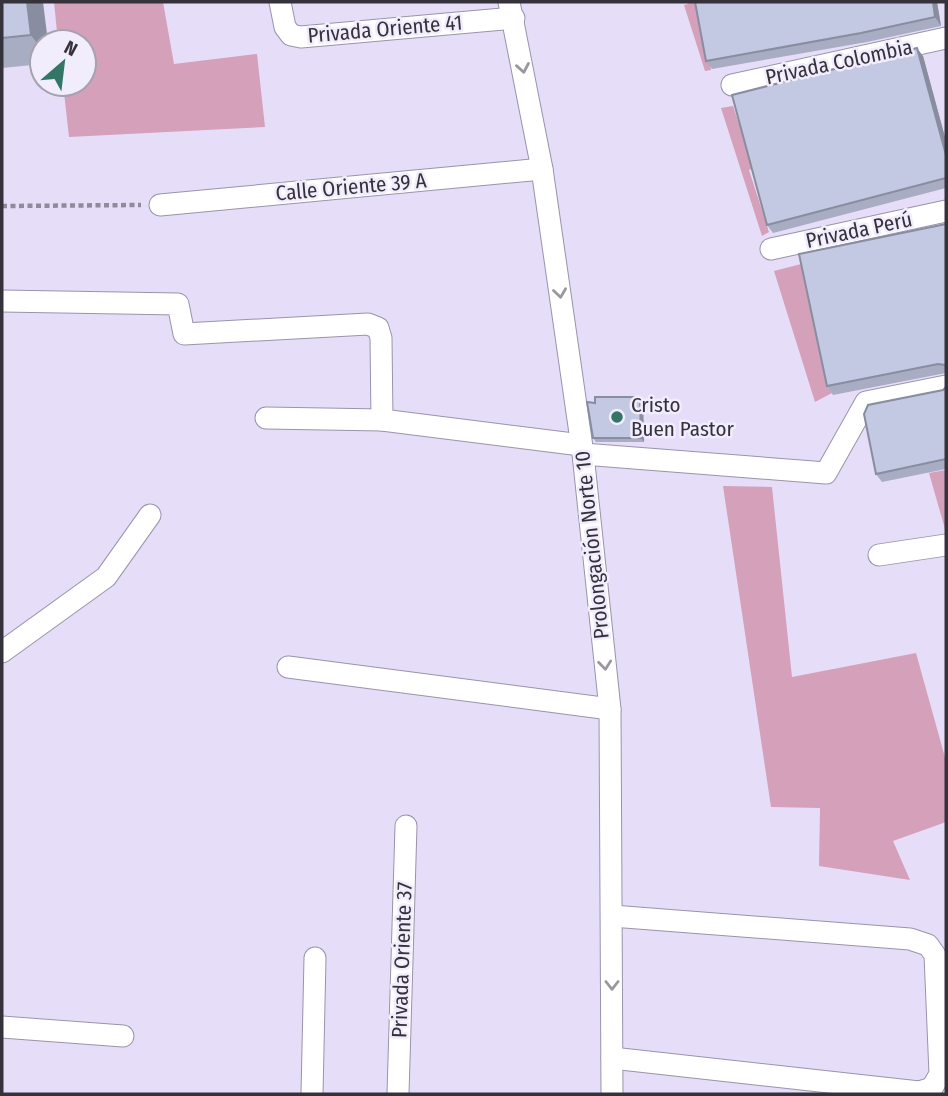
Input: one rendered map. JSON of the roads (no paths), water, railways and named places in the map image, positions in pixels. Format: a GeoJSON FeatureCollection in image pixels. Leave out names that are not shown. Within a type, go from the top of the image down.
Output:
{"type":"FeatureCollection","features":[{"type":"Feature","properties":{"kind":"street","name":"Privada Oriente 41"},"geometry":{"type":"LineString","coordinates":[[280,2],[285,27],[290,35],[301,37],[512,10]]}},
{"type":"Feature","properties":{"kind":"street","name":"Prolongación Norte 10"},"geometry":{"type":"LineString","coordinates":[[512,10],[542,169],[582,449],[610,709],[612,1094]]}},
{"type":"Feature","properties":{"kind":"street","name":"Privada Colombia"},"geometry":{"type":"LineString","coordinates":[[732,85],[946,38]]}},
{"type":"Feature","properties":{"kind":"street","name":"Calle Oriente 39 A"},"geometry":{"type":"LineString","coordinates":[[160,205],[542,169]]}},
{"type":"Feature","properties":{"kind":"street","name":"Privada Perú"},"geometry":{"type":"LineString","coordinates":[[771,249],[946,211]]}},
{"type":"Feature","properties":{"kind":"street"},"geometry":{"type":"LineString","coordinates":[[2,301],[178,304],[184,334],[368,324],[378,328],[381,338],[382,420]]}},
{"type":"Feature","properties":{"kind":"street"},"geometry":{"type":"LineString","coordinates":[[266,418],[382,420],[582,449],[826,473],[866,402],[946,387]]}},
{"type":"Feature","properties":{"kind":"street"},"geometry":{"type":"LineString","coordinates":[[2,652],[106,577],[150,515]]}},
{"type":"Feature","properties":{"kind":"street"},"geometry":{"type":"LineString","coordinates":[[879,555],[946,545]]}},
{"type":"Feature","properties":{"kind":"street"},"geometry":{"type":"LineString","coordinates":[[288,667],[610,709]]}},
{"type":"Feature","properties":{"kind":"street","name":"Privada Oriente 37"},"geometry":{"type":"LineString","coordinates":[[398,1094],[406,826]]}},
{"type":"Feature","properties":{"kind":"street"},"geometry":{"type":"LineString","coordinates":[[612,916],[910,939],[928,945],[935,956],[940,1074],[932,1088],[919,1092],[612,1058]]}},
{"type":"Feature","properties":{"kind":"street"},"geometry":{"type":"LineString","coordinates":[[312,1094],[315,958]]}},
{"type":"Feature","properties":{"kind":"street"},"geometry":{"type":"LineString","coordinates":[[2,1027],[123,1036]]}},
{"type":"Feature","properties":{"kind":"place","name":"Cristo Buen Pastor"},"geometry":{"type":"Point","coordinates":[617,417]}}]}
